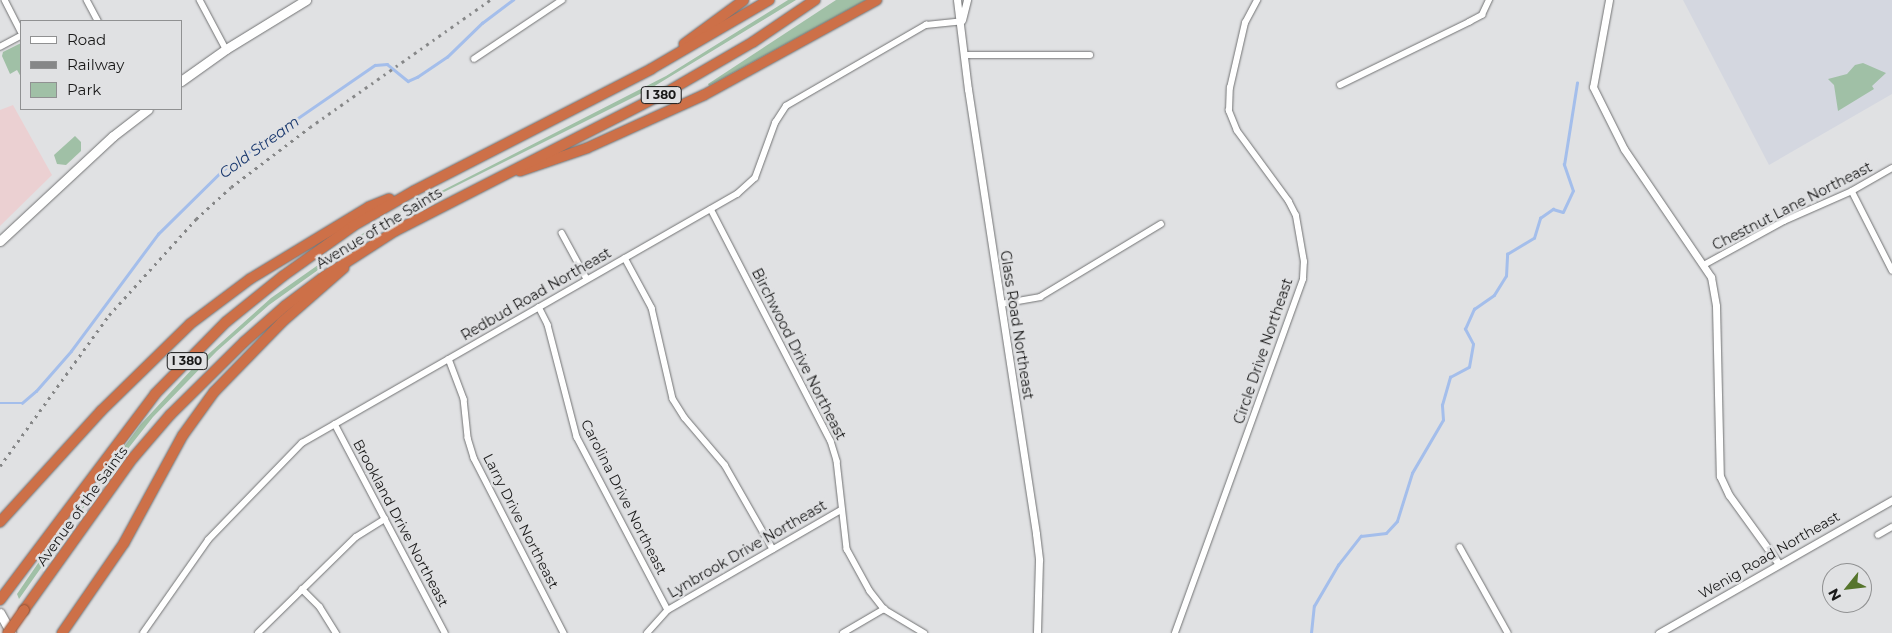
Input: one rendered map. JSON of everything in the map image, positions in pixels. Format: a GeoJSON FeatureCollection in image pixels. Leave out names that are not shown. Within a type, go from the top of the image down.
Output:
{"type":"FeatureCollection","features":[{"type":"Feature","properties":{"kind":"highway"},"geometry":{"type":"LineString","coordinates":[[651,69],[744,0]]}},
{"type":"Feature","properties":{"kind":"highway","name":"Avenue of the Saints"},"geometry":{"type":"LineString","coordinates":[[0,600],[133,421],[172,375],[226,322],[308,256],[414,190],[651,69],[769,0]]}},
{"type":"Feature","properties":{"kind":"highway","name":"Avenue of the Saints"},"geometry":{"type":"LineString","coordinates":[[9,633],[128,465],[170,415],[266,322],[360,252],[436,208],[684,83],[815,0]]}},
{"type":"Feature","properties":{"kind":"highway"},"geometry":{"type":"LineString","coordinates":[[500,176],[587,148],[704,95],[877,0]]}},
{"type":"Feature","properties":{"kind":"highway"},"geometry":{"type":"LineString","coordinates":[[0,522],[137,373],[198,318],[250,279],[334,226],[369,206],[414,190]]}},
{"type":"Feature","properties":{"kind":"highway"},"geometry":{"type":"LineString","coordinates":[[62,633],[124,542],[184,435],[214,392],[282,322],[330,282],[360,252]]}},
{"type":"Feature","properties":{"kind":"main road"},"geometry":{"type":"LineString","coordinates":[[182,81],[226,49],[306,0]]}},
{"type":"Feature","properties":{"kind":"main road"},"geometry":{"type":"LineString","coordinates":[[0,241],[112,136],[145,110]]}},
{"type":"Feature","properties":{"kind":"main road"},"geometry":{"type":"LineString","coordinates":[[0,613],[9,633]]}},
{"type":"Feature","properties":{"kind":"street"},"geometry":{"type":"LineString","coordinates":[[6,0],[20,29]]}},
{"type":"Feature","properties":{"kind":"street"},"geometry":{"type":"LineString","coordinates":[[87,0],[97,20]]}},
{"type":"Feature","properties":{"kind":"street"},"geometry":{"type":"LineString","coordinates":[[200,0],[226,49]]}},
{"type":"Feature","properties":{"kind":"street"},"geometry":{"type":"LineString","coordinates":[[474,59],[562,0]]}},
{"type":"Feature","properties":{"kind":"street"},"geometry":{"type":"LineString","coordinates":[[957,0],[962,21]]}},
{"type":"Feature","properties":{"kind":"street"},"geometry":{"type":"LineString","coordinates":[[962,21],[967,0]]}},
{"type":"Feature","properties":{"kind":"street","name":"Circle Drive Northeast"},"geometry":{"type":"LineString","coordinates":[[1175,633],[1303,279],[1304,262],[1296,216],[1285,195],[1237,132],[1229,111],[1230,88],[1243,32],[1257,0]]}},
{"type":"Feature","properties":{"kind":"street"},"geometry":{"type":"LineString","coordinates":[[1340,85],[1470,22],[1482,15],[1489,0]]}},
{"type":"Feature","properties":{"kind":"street"},"geometry":{"type":"LineString","coordinates":[[1609,0],[1593,74],[1598,102],[1624,149],[1704,265],[1716,292],[1720,476],[1729,495],[1779,564]]}},
{"type":"Feature","properties":{"kind":"street","name":"Glass Road Northeast"},"geometry":{"type":"LineString","coordinates":[[962,21],[964,55],[1039,560],[1037,633]]}},
{"type":"Feature","properties":{"kind":"street","name":"Redbud Road Northeast"},"geometry":{"type":"LineString","coordinates":[[143,633],[208,540],[297,448],[335,424],[737,194],[755,178],[775,123],[786,106],[926,25],[962,21]]}},
{"type":"Feature","properties":{"kind":"street"},"geometry":{"type":"LineString","coordinates":[[0,47],[20,37]]}},
{"type":"Feature","properties":{"kind":"street"},"geometry":{"type":"LineString","coordinates":[[964,55],[1090,55]]}},
{"type":"Feature","properties":{"kind":"street","name":"Chestnut Lane Northeast"},"geometry":{"type":"LineString","coordinates":[[1704,265],[1784,221],[1852,191],[1892,168]]}},
{"type":"Feature","properties":{"kind":"street"},"geometry":{"type":"LineString","coordinates":[[1852,191],[1892,270]]}},
{"type":"Feature","properties":{"kind":"street","name":"Birchwood Drive Northeast"},"geometry":{"type":"LineString","coordinates":[[710,209],[831,441],[837,461],[841,510],[847,549],[870,591],[884,609],[924,633]]}},
{"type":"Feature","properties":{"kind":"street"},"geometry":{"type":"LineString","coordinates":[[1001,304],[1040,297],[1161,224]]}},
{"type":"Feature","properties":{"kind":"street"},"geometry":{"type":"LineString","coordinates":[[562,233],[587,279]]}},
{"type":"Feature","properties":{"kind":"street"},"geometry":{"type":"LineString","coordinates":[[625,258],[652,308],[673,399],[685,418],[725,464],[773,549]]}},
{"type":"Feature","properties":{"kind":"street","name":"Carolina Drive Northeast"},"geometry":{"type":"LineString","coordinates":[[539,307],[548,325],[577,437],[668,610]]}},
{"type":"Feature","properties":{"kind":"street","name":"Larry Drive Northeast"},"geometry":{"type":"LineString","coordinates":[[449,359],[464,399],[468,438],[474,458],[564,633]]}},
{"type":"Feature","properties":{"kind":"street","name":"Brookland Drive Northeast"},"geometry":{"type":"LineString","coordinates":[[335,424],[445,633]]}},
{"type":"Feature","properties":{"kind":"street","name":"Wenig Road Northeast"},"geometry":{"type":"LineString","coordinates":[[1659,633],[1892,500]]}},
{"type":"Feature","properties":{"kind":"street","name":"Lynbrook Drive Northeast"},"geometry":{"type":"LineString","coordinates":[[647,633],[668,610],[841,510]]}},
{"type":"Feature","properties":{"kind":"street"},"geometry":{"type":"LineString","coordinates":[[258,633],[356,537],[384,519]]}},
{"type":"Feature","properties":{"kind":"street"},"geometry":{"type":"LineString","coordinates":[[1878,535],[1892,526]]}},
{"type":"Feature","properties":{"kind":"street"},"geometry":{"type":"LineString","coordinates":[[1460,546],[1508,633]]}},
{"type":"Feature","properties":{"kind":"street"},"geometry":{"type":"LineString","coordinates":[[302,589],[320,607],[336,633]]}},
{"type":"Feature","properties":{"kind":"street"},"geometry":{"type":"LineString","coordinates":[[843,633],[884,609]]}},
{"type":"Feature","properties":{"kind":"shaded area"},"geometry":{"type":"Polygon","coordinates":[[[1683,0],[1892,0],[1892,94],[1769,165],[1683,0]]]}},
{"type":"Feature","properties":{"kind":"shaded area"},"geometry":{"type":"Polygon","coordinates":[[[13,105],[52,175],[0,226],[0,110],[13,105]]]}},
{"type":"Feature","properties":{"kind":"green space"},"geometry":{"type":"Polygon","coordinates":[[[788,0],[796,0],[648,90],[388,220],[269,305],[217,351],[153,417],[101,483],[19,599],[17,594],[45,553],[141,424],[194,367],[271,298],[375,225],[666,76],[788,0]]]}},
{"type":"Feature","properties":{"kind":"green space"},"geometry":{"type":"Polygon","coordinates":[[[836,0],[866,0],[709,86],[708,84],[836,0]]]}},
{"type":"Feature","properties":{"kind":"green space"},"geometry":{"type":"Polygon","coordinates":[[[20,44],[20,75],[17,70],[10,74],[2,56],[3,52],[20,44]]]}},
{"type":"Feature","properties":{"kind":"green space"},"geometry":{"type":"Polygon","coordinates":[[[1863,63],[1886,73],[1872,86],[1874,89],[1838,111],[1834,85],[1828,79],[1847,74],[1855,65],[1863,63]]]}},
{"type":"Feature","properties":{"kind":"green space"},"geometry":{"type":"Polygon","coordinates":[[[75,136],[81,142],[81,151],[66,165],[57,164],[54,155],[75,136]]]}},
{"type":"Feature","properties":{"kind":"waterway","name":"Cold Stream"},"geometry":{"type":"LineString","coordinates":[[0,403],[22,403],[36,391],[71,351],[158,234],[224,169],[375,65],[387,64],[408,81],[417,77],[447,57],[482,23],[513,0]]}},
{"type":"Feature","properties":{"kind":"waterway"},"geometry":{"type":"LineString","coordinates":[[1311,633],[1314,606],[1338,565],[1361,536],[1386,533],[1397,521],[1412,473],[1443,420],[1442,405],[1450,377],[1469,367],[1473,344],[1465,329],[1474,309],[1494,295],[1506,276],[1507,254],[1534,238],[1540,218],[1553,209],[1563,212],[1573,191],[1564,165],[1577,83]]}},
{"type":"Feature","properties":{"kind":"railway"},"geometry":{"type":"LineString","coordinates":[[0,466],[109,315],[196,219],[231,187],[310,127],[490,0]]}}]}
